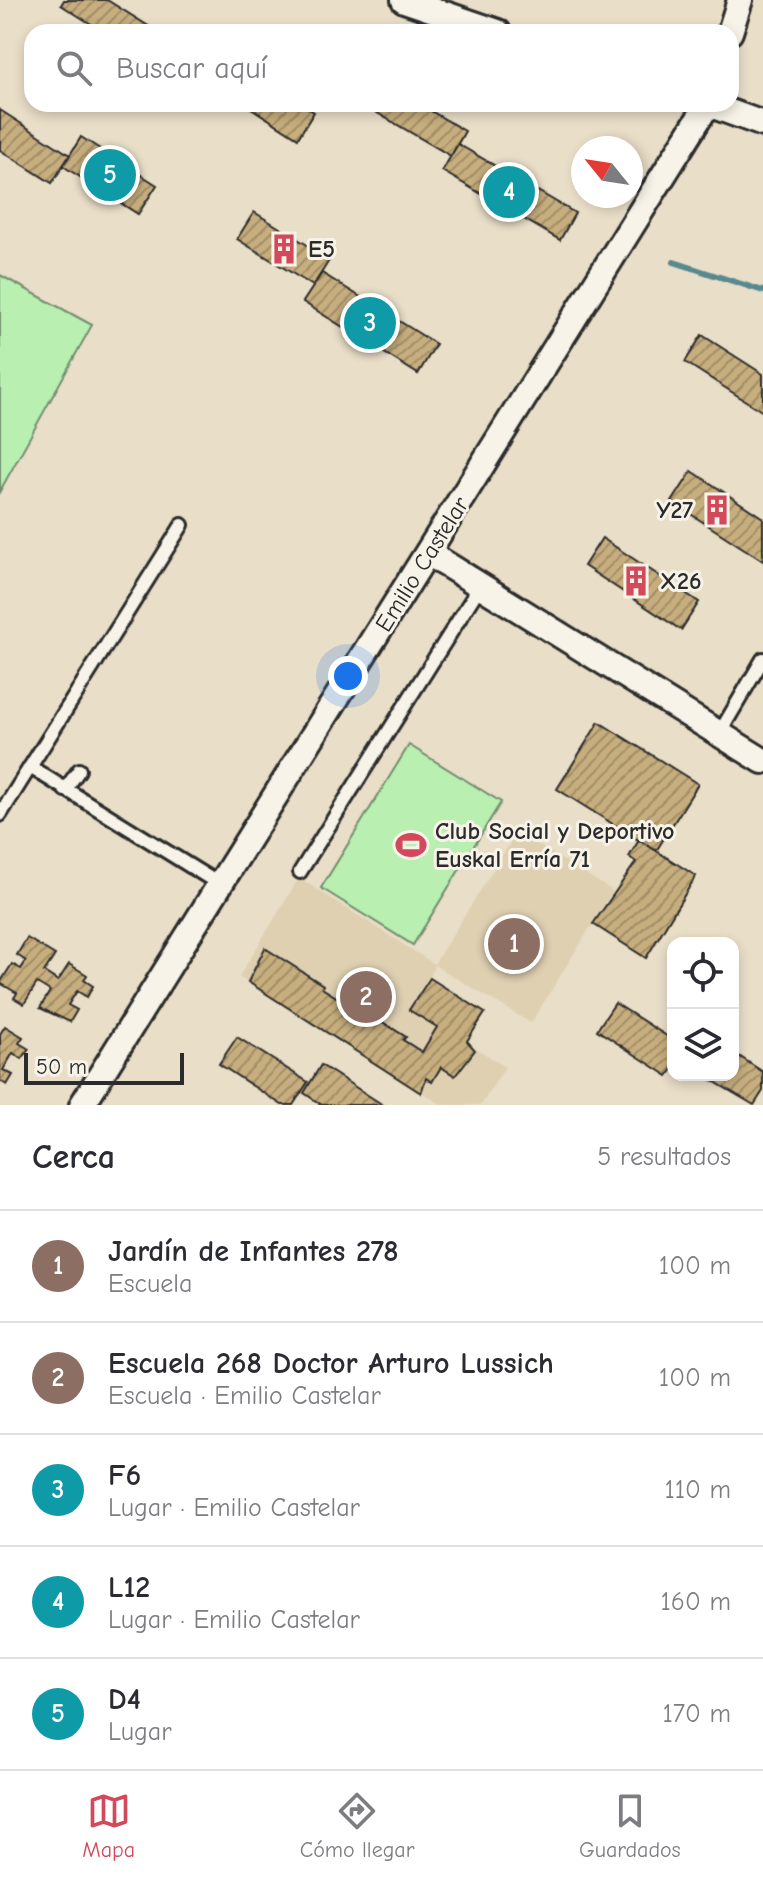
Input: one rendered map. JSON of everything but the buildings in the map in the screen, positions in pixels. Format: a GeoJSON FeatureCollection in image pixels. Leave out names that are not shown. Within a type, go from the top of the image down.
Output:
{"type":"FeatureCollection","features":[{"type":"Feature","properties":{"kind":"street"},"geometry":{"type":"LineString","coordinates":[[404,0],[474,24]]}},
{"type":"Feature","properties":{"kind":"street"},"geometry":{"type":"LineString","coordinates":[[732,24],[740,0]]}},
{"type":"Feature","properties":{"kind":"street","name":"Emilio Castelar"},"geometry":{"type":"LineString","coordinates":[[82,1105],[703,112]]}},
{"type":"Feature","properties":{"kind":"street"},"geometry":{"type":"LineString","coordinates":[[730,112],[763,124]]}},
{"type":"Feature","properties":{"kind":"street"},"geometry":{"type":"LineString","coordinates":[[428,553],[763,761]]}},
{"type":"Feature","properties":{"kind":"lane"},"geometry":{"type":"LineString","coordinates":[[0,815],[182,525]]}},
{"type":"Feature","properties":{"kind":"lane"},"geometry":{"type":"LineString","coordinates":[[300,872],[480,586]]}},
{"type":"Feature","properties":{"kind":"lane"},"geometry":{"type":"LineString","coordinates":[[719,734],[763,659]]}},
{"type":"Feature","properties":{"kind":"lane"},"geometry":{"type":"LineString","coordinates":[[30,767],[219,884]]}},
{"type":"Feature","properties":{"kind":"lane"},"geometry":{"type":"LineString","coordinates":[[65,790],[79,770]]}},
{"type":"Feature","properties":{"kind":"shaded area"},"geometry":{"type":"Polygon","coordinates":[[[517,832],[613,891],[531,1023],[434,965],[430,979],[485,1013],[467,1042],[505,1067],[481,1105],[442,1105],[239,977],[299,878],[434,964],[517,832]]]}},
{"type":"Feature","properties":{"kind":"green space"},"geometry":{"type":"Polygon","coordinates":[[[0,275],[92,325],[0,491],[0,275]]]}},
{"type":"Feature","properties":{"kind":"green space","name":"Club Social y Deportivo Euskal Erría 71"},"geometry":{"type":"Polygon","coordinates":[[[409,745],[501,802],[413,945],[321,888],[409,745]]]}},
{"type":"Feature","properties":{"kind":"waterway"},"geometry":{"type":"LineString","coordinates":[[674,262],[763,291]]}},
{"type":"Feature","properties":{"kind":"place","name":"D4"},"geometry":{"type":"Point","coordinates":[110,175]}},
{"type":"Feature","properties":{"kind":"place","name":"L12"},"geometry":{"type":"Point","coordinates":[509,192]}},
{"type":"Feature","properties":{"kind":"place","name":"E5"},"geometry":{"type":"Point","coordinates":[284,249]}},
{"type":"Feature","properties":{"kind":"place","name":"F6"},"geometry":{"type":"Point","coordinates":[370,323]}},
{"type":"Feature","properties":{"kind":"place","name":"Y27"},"geometry":{"type":"Point","coordinates":[717,510]}},
{"type":"Feature","properties":{"kind":"place","name":"X26"},"geometry":{"type":"Point","coordinates":[636,581]}},
{"type":"Feature","properties":{"kind":"place","name":"Club Social y Deportivo Euskal Erría 71"},"geometry":{"type":"Point","coordinates":[411,845]}},
{"type":"Feature","properties":{"kind":"place","name":"Jardín de Infantes 278"},"geometry":{"type":"Point","coordinates":[514,944]}},
{"type":"Feature","properties":{"kind":"place","name":"Escuela 268 Doctor Arturo Lussich"},"geometry":{"type":"Point","coordinates":[366,997]}}]}
